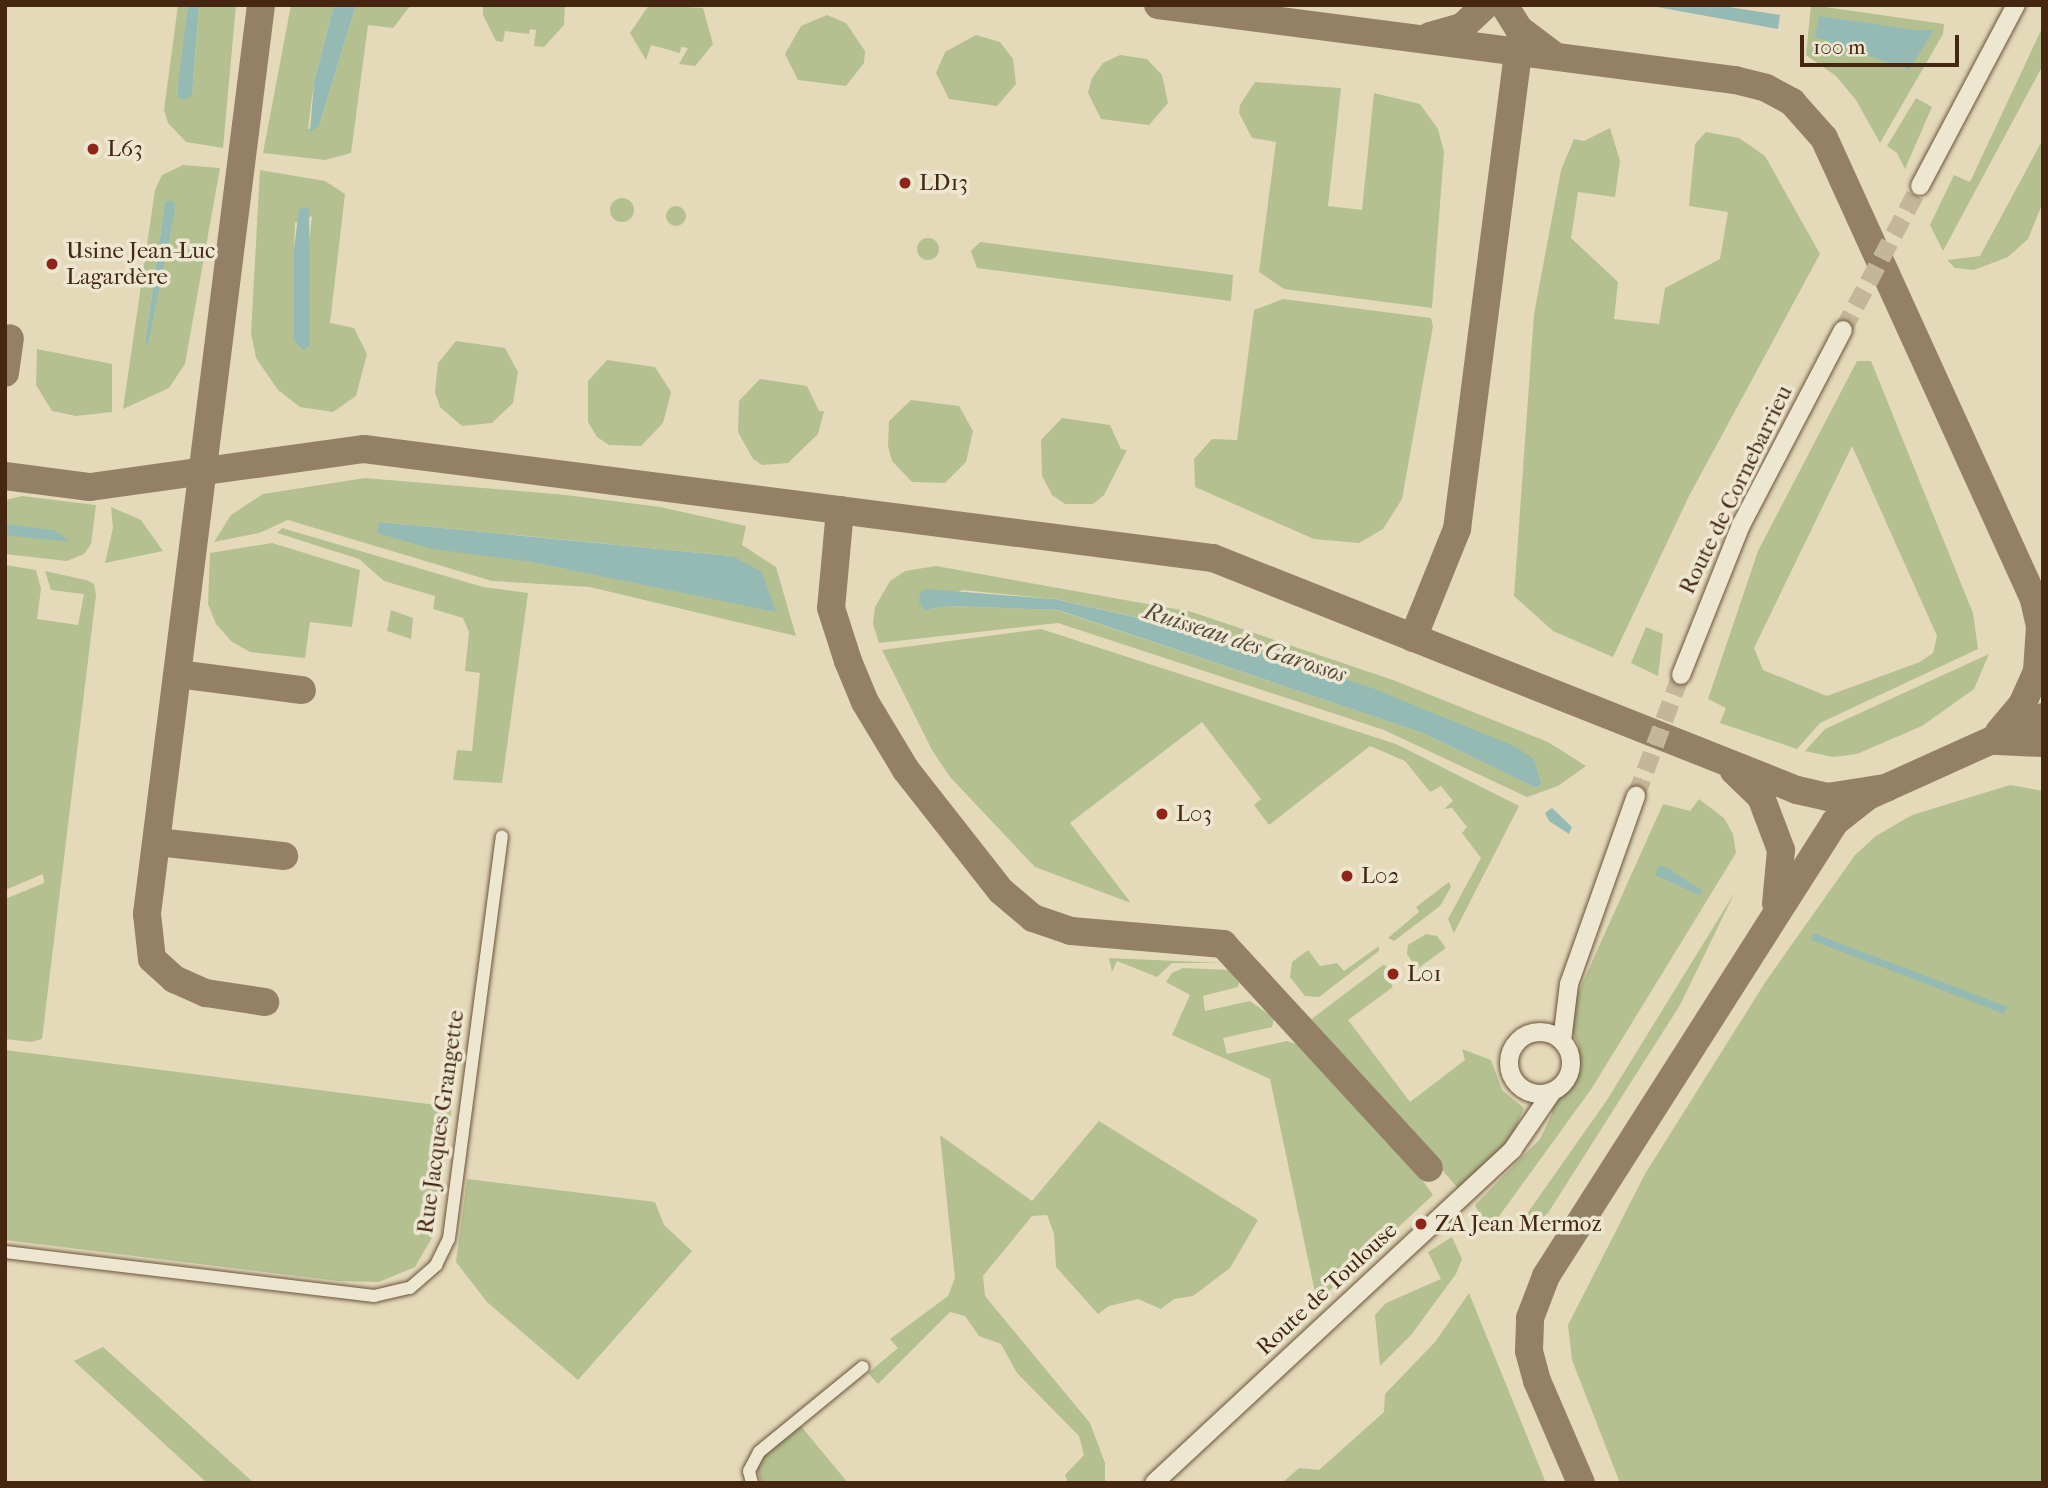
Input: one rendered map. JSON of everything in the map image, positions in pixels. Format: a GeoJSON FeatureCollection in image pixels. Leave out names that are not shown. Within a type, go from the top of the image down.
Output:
{"type":"FeatureCollection","features":[{"type":"Feature","properties":{"kind":"main road"},"geometry":{"type":"LineString","coordinates":[[1920,186],[2016,5]]}},
{"type":"Feature","properties":{"kind":"main road","name":"Route de Cornebarrieu"},"geometry":{"type":"LineString","coordinates":[[1681,675],[1736,535],[1843,330]]}},
{"type":"Feature","properties":{"kind":"main road"},"geometry":{"type":"LineString","coordinates":[[1529,1129],[1531,1106],[1524,1090],[1511,1075],[1509,1057],[1517,1041],[1540,1031],[1569,984],[1636,796]]}},
{"type":"Feature","properties":{"kind":"main road"},"geometry":{"type":"LineString","coordinates":[[1562,1041],[1569,984]]}},
{"type":"Feature","properties":{"kind":"main road"},"geometry":{"type":"LineString","coordinates":[[1524,1090],[1552,1092],[1570,1073],[1571,1056],[1562,1041],[1540,1031]]}},
{"type":"Feature","properties":{"kind":"main road","name":"Route de Toulouse"},"geometry":{"type":"LineString","coordinates":[[1154,1483],[1529,1129],[1552,1092]]}},
{"type":"Feature","properties":{"kind":"street","name":"Rue Jacques Grangette"},"geometry":{"type":"LineString","coordinates":[[5,1252],[374,1296],[410,1287],[436,1265],[449,1238],[502,836]]}},
{"type":"Feature","properties":{"kind":"street"},"geometry":{"type":"LineString","coordinates":[[752,1483],[749,1471],[759,1452],[863,1367]]}},
{"type":"Feature","properties":{"kind":"green space"},"geometry":{"type":"Polygon","coordinates":[[[178,5],[188,5],[178,96],[192,95],[199,5],[236,5],[223,148],[186,142],[168,123],[164,110],[178,5]]]}},
{"type":"Feature","properties":{"kind":"green space"},"geometry":{"type":"Polygon","coordinates":[[[291,5],[334,5],[314,82],[308,129],[319,126],[356,5],[411,5],[393,28],[368,25],[351,153],[325,160],[263,153],[291,5]]]}},
{"type":"Feature","properties":{"kind":"green space"},"geometry":{"type":"Polygon","coordinates":[[[483,5],[565,5],[564,25],[544,47],[534,46],[536,30],[530,29],[529,34],[505,31],[503,42],[496,41],[483,15],[483,5]]]}},
{"type":"Feature","properties":{"kind":"green space"},"geometry":{"type":"Polygon","coordinates":[[[649,5],[703,8],[713,44],[695,66],[679,64],[688,48],[681,47],[680,53],[651,45],[646,60],[630,33],[649,5]]]}},
{"type":"Feature","properties":{"kind":"green space"},"geometry":{"type":"Polygon","coordinates":[[[1811,5],[1944,24],[1943,34],[1880,143],[1856,100],[1836,76],[1806,55],[1811,5]],[[1916,30],[1850,48],[1909,70],[1933,30],[1916,30]]]}},
{"type":"Feature","properties":{"kind":"green space"},"geometry":{"type":"Polygon","coordinates":[[[827,15],[846,23],[865,51],[864,63],[846,86],[798,80],[785,54],[801,26],[827,15]]]}},
{"type":"Feature","properties":{"kind":"green space"},"geometry":{"type":"Polygon","coordinates":[[[2043,26],[2043,65],[1943,251],[1930,225],[1954,175],[1970,182],[2043,26]]]}},
{"type":"Feature","properties":{"kind":"green space"},"geometry":{"type":"Polygon","coordinates":[[[976,35],[1000,42],[1013,59],[1016,84],[997,106],[949,99],[936,73],[945,52],[976,35]]]}},
{"type":"Feature","properties":{"kind":"green space"},"geometry":{"type":"Polygon","coordinates":[[[1120,55],[1147,59],[1162,75],[1168,103],[1149,125],[1101,119],[1088,93],[1092,78],[1103,63],[1120,55]]]}},
{"type":"Feature","properties":{"kind":"green space"},"geometry":{"type":"Polygon","coordinates":[[[1255,82],[1341,88],[1328,206],[1362,210],[1374,93],[1420,104],[1438,129],[1444,152],[1432,308],[1284,289],[1259,272],[1276,142],[1252,138],[1239,113],[1240,105],[1255,82]]]}},
{"type":"Feature","properties":{"kind":"green space"},"geometry":{"type":"Polygon","coordinates":[[[1916,98],[1932,107],[1905,169],[1897,153],[1887,146],[1916,98]]]}},
{"type":"Feature","properties":{"kind":"green space"},"geometry":{"type":"Polygon","coordinates":[[[1610,128],[1620,161],[1615,197],[1578,192],[1571,238],[1618,282],[1614,319],[1659,324],[1665,288],[1720,259],[1728,212],[1689,206],[1695,144],[1706,132],[1739,138],[1765,156],[1820,254],[1689,496],[1613,657],[1553,631],[1514,596],[1534,314],[1561,170],[1574,139],[1584,141],[1610,128]]]}},
{"type":"Feature","properties":{"kind":"green space"},"geometry":{"type":"Polygon","coordinates":[[[2043,139],[2043,202],[2028,239],[2008,257],[1974,270],[1955,268],[1947,260],[1980,256],[2043,139]]]}},
{"type":"Feature","properties":{"kind":"green space"},"geometry":{"type":"Polygon","coordinates":[[[183,165],[220,168],[185,364],[169,388],[123,409],[155,190],[162,175],[183,165]],[[165,202],[145,343],[148,345],[165,202]]]}},
{"type":"Feature","properties":{"kind":"green space"},"geometry":{"type":"Polygon","coordinates":[[[260,170],[325,181],[345,194],[330,323],[354,328],[367,354],[356,396],[333,412],[300,407],[278,390],[256,358],[251,333],[260,170]],[[312,216],[295,223],[294,249],[296,281],[310,344],[307,256],[312,216]]]}},
{"type":"Feature","properties":{"kind":"green space"},"geometry":{"type":"Polygon","coordinates":[[[622,198],[631,201],[634,210],[631,219],[622,222],[613,219],[610,210],[613,201],[622,198]]]}},
{"type":"Feature","properties":{"kind":"green space"},"geometry":{"type":"Polygon","coordinates":[[[676,206],[683,209],[686,216],[683,223],[676,226],[669,223],[666,216],[669,209],[676,206]]]}},
{"type":"Feature","properties":{"kind":"green space"},"geometry":{"type":"Polygon","coordinates":[[[928,238],[938,245],[939,249],[932,259],[928,260],[918,253],[917,249],[924,239],[928,238]]]}},
{"type":"Feature","properties":{"kind":"green space"},"geometry":{"type":"Polygon","coordinates":[[[980,242],[1233,275],[1231,301],[977,268],[971,251],[980,242]]]}},
{"type":"Feature","properties":{"kind":"green space"},"geometry":{"type":"Polygon","coordinates":[[[1283,299],[1431,318],[1433,326],[1402,499],[1383,529],[1359,543],[1314,539],[1195,487],[1194,459],[1212,439],[1237,440],[1254,310],[1283,299]]]}},
{"type":"Feature","properties":{"kind":"green space"},"geometry":{"type":"Polygon","coordinates":[[[456,341],[505,348],[518,372],[513,403],[492,423],[462,426],[440,407],[435,392],[438,363],[456,341]]]}},
{"type":"Feature","properties":{"kind":"green space"},"geometry":{"type":"Polygon","coordinates":[[[37,349],[112,364],[112,412],[76,416],[52,411],[36,385],[37,349]]]}},
{"type":"Feature","properties":{"kind":"green space"},"geometry":{"type":"Polygon","coordinates":[[[607,360],[655,367],[671,392],[663,423],[641,446],[609,445],[597,437],[588,422],[588,381],[607,360]]]}},
{"type":"Feature","properties":{"kind":"green space"},"geometry":{"type":"Polygon","coordinates":[[[1857,361],[1871,361],[1973,613],[1978,649],[1820,723],[1797,749],[1720,723],[1726,708],[1708,699],[1758,551],[1857,361]],[[1852,446],[1754,648],[1763,670],[1827,696],[1920,662],[1933,653],[1937,636],[1852,446]]]}},
{"type":"Feature","properties":{"kind":"green space"},"geometry":{"type":"Polygon","coordinates":[[[760,379],[807,386],[819,411],[824,411],[818,434],[788,463],[762,465],[753,459],[738,432],[739,401],[760,379]]]}},
{"type":"Feature","properties":{"kind":"green space"},"geometry":{"type":"Polygon","coordinates":[[[911,400],[959,406],[973,431],[966,462],[945,483],[912,482],[892,461],[888,446],[889,421],[911,400]]]}},
{"type":"Feature","properties":{"kind":"green space"},"geometry":{"type":"Polygon","coordinates":[[[1062,418],[1110,425],[1121,449],[1127,450],[1104,495],[1093,504],[1065,504],[1052,495],[1042,476],[1041,440],[1062,418]]]}},
{"type":"Feature","properties":{"kind":"green space"},"geometry":{"type":"Polygon","coordinates":[[[365,478],[566,495],[660,507],[746,526],[742,545],[776,567],[796,636],[590,587],[492,581],[288,520],[259,533],[214,542],[231,515],[263,494],[365,478]],[[380,522],[526,561],[775,611],[732,556],[380,522]]]}},
{"type":"Feature","properties":{"kind":"green space"},"geometry":{"type":"Polygon","coordinates":[[[22,496],[96,505],[91,544],[84,554],[67,561],[5,554],[5,500],[22,496]]]}},
{"type":"Feature","properties":{"kind":"green space"},"geometry":{"type":"Polygon","coordinates":[[[111,507],[141,520],[163,551],[105,563],[113,528],[111,507]]]}},
{"type":"Feature","properties":{"kind":"green space"},"geometry":{"type":"Polygon","coordinates":[[[282,528],[483,587],[528,593],[502,783],[453,780],[457,750],[472,751],[480,673],[465,671],[469,632],[463,618],[433,609],[435,596],[384,581],[359,559],[277,533],[282,528]]]}},
{"type":"Feature","properties":{"kind":"green space"},"geometry":{"type":"Polygon","coordinates":[[[272,543],[360,570],[352,627],[310,622],[305,658],[250,652],[232,642],[216,624],[208,604],[210,553],[272,543]]]}},
{"type":"Feature","properties":{"kind":"green space"},"geometry":{"type":"Polygon","coordinates":[[[5,565],[36,570],[41,589],[37,619],[78,625],[84,594],[51,590],[45,571],[86,580],[94,584],[96,595],[42,1039],[31,1042],[5,1039],[5,899],[44,883],[43,874],[5,890],[5,565]]]}},
{"type":"Feature","properties":{"kind":"green space"},"geometry":{"type":"Polygon","coordinates":[[[936,566],[1192,612],[1393,680],[1548,742],[1586,766],[1558,786],[1527,797],[1384,730],[1058,623],[879,643],[873,624],[875,607],[890,581],[905,571],[936,566]],[[962,590],[925,610],[948,606],[1057,610],[1423,733],[1536,788],[1541,784],[1240,647],[1189,629],[1055,599],[962,590]]]}},
{"type":"Feature","properties":{"kind":"green space"},"geometry":{"type":"Polygon","coordinates":[[[391,610],[413,618],[411,639],[387,631],[391,610]]]}},
{"type":"Feature","properties":{"kind":"green space"},"geometry":{"type":"Polygon","coordinates":[[[1646,627],[1663,634],[1658,676],[1631,663],[1646,627]]]}},
{"type":"Feature","properties":{"kind":"green space"},"geometry":{"type":"Polygon","coordinates":[[[1041,629],[1396,744],[1519,806],[1454,933],[1448,919],[1481,858],[1462,833],[1467,827],[1452,808],[1444,809],[1453,801],[1441,786],[1430,792],[1405,761],[1370,746],[1269,825],[1254,805],[1261,799],[1202,722],[1070,823],[1131,903],[1035,867],[950,777],[932,750],[882,650],[1041,629]]]}},
{"type":"Feature","properties":{"kind":"green space"},"geometry":{"type":"Polygon","coordinates":[[[1989,654],[1974,689],[1922,726],[1857,754],[1833,757],[1805,751],[1825,729],[1989,654]]]}},
{"type":"Feature","properties":{"kind":"green space"},"geometry":{"type":"Polygon","coordinates":[[[2010,785],[2043,791],[2043,1483],[1620,1483],[1572,1360],[1568,1325],[1645,1174],[1766,981],[1855,855],[1876,836],[1912,815],[2010,785]]]}},
{"type":"Feature","properties":{"kind":"green space"},"geometry":{"type":"Polygon","coordinates":[[[1699,799],[1724,818],[1733,834],[1736,853],[1592,1088],[1492,1226],[1486,1226],[1475,1205],[1540,1139],[1552,1114],[1551,1100],[1576,1077],[1579,1046],[1572,1031],[1574,1002],[1663,804],[1690,811],[1699,799]]]}},
{"type":"Feature","properties":{"kind":"green space"},"geometry":{"type":"Polygon","coordinates":[[[1449,882],[1451,887],[1440,906],[1394,941],[1388,938],[1419,912],[1416,907],[1449,882]]]}},
{"type":"Feature","properties":{"kind":"green space"},"geometry":{"type":"Polygon","coordinates":[[[1735,892],[1680,1005],[1548,1213],[1533,1225],[1517,1228],[1607,1100],[1735,892]]]}},
{"type":"Feature","properties":{"kind":"green space"},"geometry":{"type":"Polygon","coordinates":[[[1426,934],[1437,936],[1446,948],[1417,969],[1407,954],[1408,945],[1426,934]]]}},
{"type":"Feature","properties":{"kind":"green space"},"geometry":{"type":"Polygon","coordinates":[[[1379,946],[1379,951],[1319,997],[1305,996],[1290,977],[1292,962],[1308,950],[1320,966],[1337,963],[1344,971],[1379,946]]]}},
{"type":"Feature","properties":{"kind":"green space"},"geometry":{"type":"Polygon","coordinates":[[[1109,958],[1222,963],[1172,963],[1157,977],[1117,961],[1112,972],[1109,958]]]}},
{"type":"Feature","properties":{"kind":"green space"},"geometry":{"type":"Polygon","coordinates":[[[1383,965],[1393,968],[1385,974],[1393,987],[1348,1020],[1410,1102],[1465,1060],[1462,1049],[1491,1060],[1502,1090],[1524,1108],[1510,1141],[1459,1189],[1309,1021],[1383,965]]]}},
{"type":"Feature","properties":{"kind":"green space"},"geometry":{"type":"Polygon","coordinates":[[[1183,968],[1228,970],[1239,982],[1238,987],[1203,996],[1205,1011],[1250,1001],[1274,1018],[1272,1027],[1223,1038],[1227,1054],[1287,1041],[1299,1045],[1413,1167],[1433,1195],[1317,1302],[1270,1079],[1172,1035],[1190,995],[1166,982],[1172,973],[1183,968]]]}},
{"type":"Feature","properties":{"kind":"green space"},"geometry":{"type":"Polygon","coordinates":[[[5,1050],[452,1107],[433,1236],[415,1267],[379,1282],[338,1281],[5,1240],[5,1050]]]}},
{"type":"Feature","properties":{"kind":"green space"},"geometry":{"type":"Polygon","coordinates":[[[1099,1121],[1258,1220],[1230,1268],[1193,1296],[1174,1299],[1161,1309],[1138,1299],[1109,1306],[1098,1314],[1056,1267],[1054,1234],[1047,1215],[1032,1216],[983,1276],[985,1296],[1090,1423],[1105,1463],[1105,1483],[1068,1483],[1065,1475],[1084,1455],[1079,1436],[1017,1373],[1001,1344],[979,1336],[965,1316],[950,1312],[878,1384],[868,1373],[898,1348],[890,1339],[948,1296],[955,1278],[940,1135],[1032,1201],[1099,1121]]]}},
{"type":"Feature","properties":{"kind":"green space"},"geometry":{"type":"Polygon","coordinates":[[[467,1179],[655,1202],[664,1225],[692,1251],[578,1380],[487,1302],[456,1262],[467,1179]]]}},
{"type":"Feature","properties":{"kind":"green space"},"geometry":{"type":"Polygon","coordinates":[[[1452,1237],[1462,1259],[1456,1274],[1411,1335],[1380,1366],[1375,1315],[1386,1303],[1441,1279],[1428,1252],[1452,1237]]]}},
{"type":"Feature","properties":{"kind":"green space"},"geometry":{"type":"Polygon","coordinates":[[[1469,1293],[1546,1483],[1282,1483],[1299,1468],[1319,1470],[1384,1412],[1385,1394],[1435,1342],[1469,1293]]]}},
{"type":"Feature","properties":{"kind":"green space"},"geometry":{"type":"Polygon","coordinates":[[[103,1347],[254,1483],[207,1483],[74,1361],[103,1347]]]}},
{"type":"Feature","properties":{"kind":"green space"},"geometry":{"type":"Polygon","coordinates":[[[800,1425],[848,1483],[761,1483],[757,1466],[768,1451],[800,1425]]]}},
{"type":"Feature","properties":{"kind":"water"},"geometry":{"type":"Polygon","coordinates":[[[188,5],[199,5],[192,95],[184,100],[178,96],[178,85],[188,5]]]}},
{"type":"Feature","properties":{"kind":"water"},"geometry":{"type":"Polygon","coordinates":[[[334,5],[356,5],[319,126],[310,132],[314,82],[334,5]]]}},
{"type":"Feature","properties":{"kind":"water"},"geometry":{"type":"Polygon","coordinates":[[[1646,5],[1716,5],[1780,15],[1778,29],[1646,5]]]}},
{"type":"Feature","properties":{"kind":"water"},"geometry":{"type":"Polygon","coordinates":[[[1819,16],[1916,30],[1934,30],[1909,70],[1815,37],[1819,16]]]}},
{"type":"Feature","properties":{"kind":"water"},"geometry":{"type":"Polygon","coordinates":[[[170,200],[175,204],[174,215],[148,345],[145,343],[165,202],[170,200]]]}},
{"type":"Feature","properties":{"kind":"water"},"geometry":{"type":"Polygon","coordinates":[[[309,207],[310,344],[304,351],[294,341],[294,249],[299,209],[309,207]]]}},
{"type":"Feature","properties":{"kind":"water"},"geometry":{"type":"Polygon","coordinates":[[[379,522],[732,556],[762,572],[776,612],[526,561],[432,549],[377,533],[379,522]]]}},
{"type":"Feature","properties":{"kind":"water"},"geometry":{"type":"Polygon","coordinates":[[[5,524],[54,530],[71,542],[5,535],[5,524]]]}},
{"type":"Feature","properties":{"kind":"water"},"geometry":{"type":"Polygon","coordinates":[[[926,589],[1054,599],[1188,629],[1372,688],[1514,746],[1534,759],[1541,784],[1536,788],[1423,733],[1058,610],[949,606],[925,610],[919,603],[920,593],[926,589]]]}},
{"type":"Feature","properties":{"kind":"water"},"geometry":{"type":"Polygon","coordinates":[[[1552,808],[1572,827],[1569,834],[1549,821],[1545,813],[1552,808]]]}},
{"type":"Feature","properties":{"kind":"water"},"geometry":{"type":"Polygon","coordinates":[[[1659,865],[1703,891],[1699,895],[1655,875],[1659,865]]]}},
{"type":"Feature","properties":{"kind":"water"},"geometry":{"type":"Polygon","coordinates":[[[1813,933],[2008,1007],[2004,1014],[1811,940],[1813,933]]]}},
{"type":"Feature","properties":{"kind":"taxiway"},"geometry":{"type":"LineString","coordinates":[[261,5],[147,914],[152,959],[174,979],[206,993],[265,1002]]}},
{"type":"Feature","properties":{"kind":"taxiway"},"geometry":{"type":"LineString","coordinates":[[1158,5],[1735,80],[1766,88],[1792,102],[1824,138],[2043,619]]}},
{"type":"Feature","properties":{"kind":"taxiway"},"geometry":{"type":"LineString","coordinates":[[1430,36],[1462,27],[1486,5]]}},
{"type":"Feature","properties":{"kind":"taxiway"},"geometry":{"type":"LineString","coordinates":[[1504,5],[1519,29],[1552,54]]}},
{"type":"Feature","properties":{"kind":"taxiway"},"geometry":{"type":"LineString","coordinates":[[1413,638],[1457,529],[1518,51]]}},
{"type":"Feature","properties":{"kind":"taxiway"},"geometry":{"type":"LineString","coordinates":[[5,373],[10,338]]}},
{"type":"Feature","properties":{"kind":"taxiway"},"geometry":{"type":"LineString","coordinates":[[5,476],[90,487],[364,449],[1213,558],[1797,790],[1827,797],[1886,788]]}},
{"type":"Feature","properties":{"kind":"taxiway"},"geometry":{"type":"LineString","coordinates":[[840,510],[831,608],[865,702],[906,770],[1001,891],[1033,918],[1071,931],[1223,944],[1429,1168]]}},
{"type":"Feature","properties":{"kind":"taxiway"},"geometry":{"type":"LineString","coordinates":[[1999,732],[2022,705],[2037,671],[2040,626],[2034,600]]}},
{"type":"Feature","properties":{"kind":"taxiway"},"geometry":{"type":"LineString","coordinates":[[178,674],[302,690]]}},
{"type":"Feature","properties":{"kind":"taxiway"},"geometry":{"type":"LineString","coordinates":[[1581,1483],[1537,1381],[1529,1351],[1530,1318],[1546,1276],[1835,822],[1868,796],[2043,717]]}},
{"type":"Feature","properties":{"kind":"taxiway"},"geometry":{"type":"LineString","coordinates":[[1997,741],[2043,743]]}},
{"type":"Feature","properties":{"kind":"taxiway"},"geometry":{"type":"LineString","coordinates":[[1734,771],[1761,797],[1781,850],[1776,904]]}},
{"type":"Feature","properties":{"kind":"taxiway"},"geometry":{"type":"LineString","coordinates":[[157,842],[284,856]]}},
{"type":"Feature","properties":{"kind":"tunnel"},"geometry":{"type":"LineString","coordinates":[[1843,330],[1920,186]]}},
{"type":"Feature","properties":{"kind":"tunnel"},"geometry":{"type":"LineString","coordinates":[[1636,796],[1681,675]]}},
{"type":"Feature","properties":{"kind":"place","name":"L63"},"geometry":{"type":"Point","coordinates":[93,149]}},
{"type":"Feature","properties":{"kind":"place","name":"LD13"},"geometry":{"type":"Point","coordinates":[905,183]}},
{"type":"Feature","properties":{"kind":"place","name":"Usine Jean-Luc Lagardère"},"geometry":{"type":"Point","coordinates":[52,264]}},
{"type":"Feature","properties":{"kind":"place","name":"L03"},"geometry":{"type":"Point","coordinates":[1162,814]}},
{"type":"Feature","properties":{"kind":"place","name":"L02"},"geometry":{"type":"Point","coordinates":[1347,876]}},
{"type":"Feature","properties":{"kind":"place","name":"L01"},"geometry":{"type":"Point","coordinates":[1393,974]}},
{"type":"Feature","properties":{"kind":"place","name":"ZA Jean Mermoz"},"geometry":{"type":"Point","coordinates":[1421,1224]}},
{"type":"Feature","properties":{"kind":"water label","name":"Ruisseau des Garossos"},"geometry":{"type":"Point","coordinates":[1245,643]}}]}
